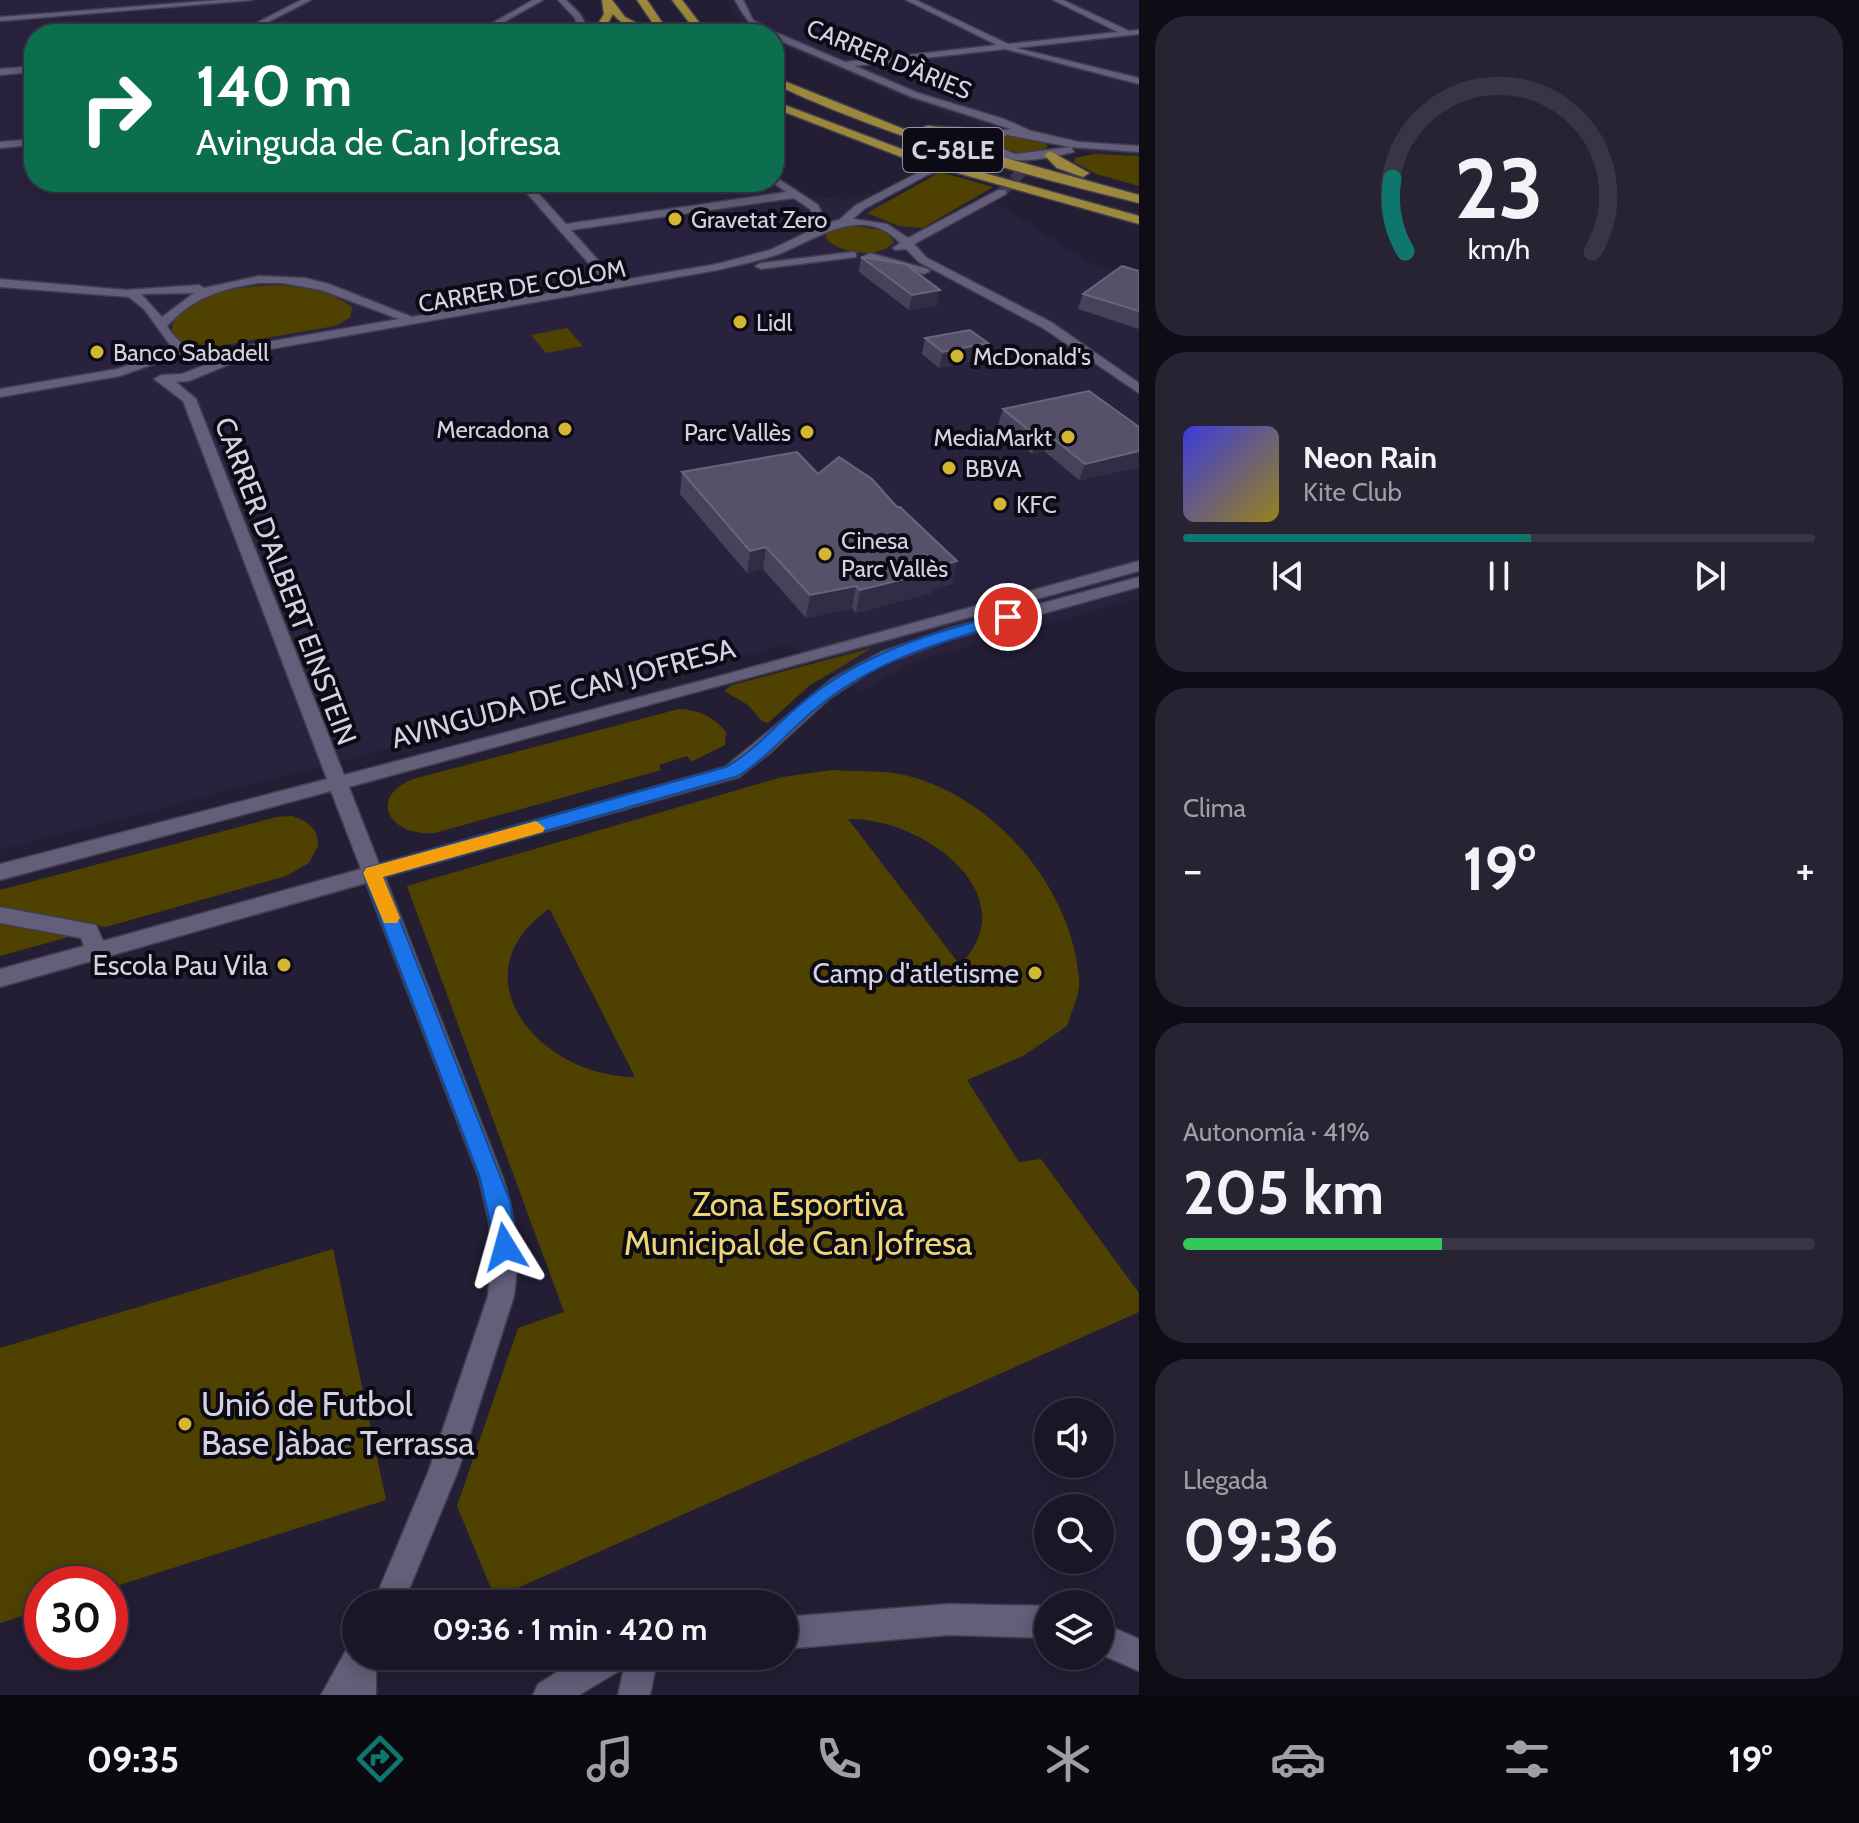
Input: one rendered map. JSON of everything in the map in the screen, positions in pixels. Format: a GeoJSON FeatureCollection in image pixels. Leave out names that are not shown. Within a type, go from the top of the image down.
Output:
{"type":"FeatureCollection","features":[{"type":"Feature","properties":{"kind":"highway"},"geometry":{"type":"LineString","coordinates":[[642,0],[658,24]]}},
{"type":"Feature","properties":{"kind":"highway"},"geometry":{"type":"LineString","coordinates":[[677,0],[696,24]]}},
{"type":"Feature","properties":{"kind":"highway"},"geometry":{"type":"LineString","coordinates":[[601,24],[609,14],[608,1]]}},
{"type":"Feature","properties":{"kind":"highway"},"geometry":{"type":"LineString","coordinates":[[608,1],[622,19],[632,24]]}},
{"type":"Feature","properties":{"kind":"highway"},"geometry":{"type":"LineString","coordinates":[[784,81],[909,125],[945,133],[992,137]]}},
{"type":"Feature","properties":{"kind":"highway","name":"C-58LE"},"geometry":{"type":"LineString","coordinates":[[784,82],[835,108],[935,144],[1139,199]]}},
{"type":"Feature","properties":{"kind":"highway"},"geometry":{"type":"LineString","coordinates":[[784,97],[836,120],[905,144],[1139,209]]}},
{"type":"Feature","properties":{"kind":"highway"},"geometry":{"type":"LineString","coordinates":[[784,108],[877,146],[1034,193],[1139,220]]}},
{"type":"Feature","properties":{"kind":"highway"},"geometry":{"type":"LineString","coordinates":[[1053,154],[1061,165],[1139,190]]}},
{"type":"Feature","properties":{"kind":"street"},"geometry":{"type":"LineString","coordinates":[[0,19],[249,0]]}},
{"type":"Feature","properties":{"kind":"street"},"geometry":{"type":"LineString","coordinates":[[259,24],[307,0]]}},
{"type":"Feature","properties":{"kind":"street"},"geometry":{"type":"LineString","coordinates":[[495,24],[539,0]]}},
{"type":"Feature","properties":{"kind":"street"},"geometry":{"type":"LineString","coordinates":[[562,0],[581,24]]}},
{"type":"Feature","properties":{"kind":"street","name":"CARRER D'ÀRIES"},"geometry":{"type":"LineString","coordinates":[[739,0],[750,21],[755,24]]}},
{"type":"Feature","properties":{"kind":"street"},"geometry":{"type":"LineString","coordinates":[[910,0],[1006,47],[1139,81]]}},
{"type":"Feature","properties":{"kind":"street"},"geometry":{"type":"LineString","coordinates":[[1057,0],[1136,34]]}},
{"type":"Feature","properties":{"kind":"street"},"geometry":{"type":"LineString","coordinates":[[843,65],[1136,34]]}},
{"type":"Feature","properties":{"kind":"street","name":"CARRER D'ÀRIES"},"geometry":{"type":"LineString","coordinates":[[784,39],[915,95],[1027,133]]}},
{"type":"Feature","properties":{"kind":"street"},"geometry":{"type":"LineString","coordinates":[[0,72],[24,70]]}},
{"type":"Feature","properties":{"kind":"street","name":"CARRER D'ÀRIES"},"geometry":{"type":"LineString","coordinates":[[990,119],[996,123],[992,137]]}},
{"type":"Feature","properties":{"kind":"street"},"geometry":{"type":"LineString","coordinates":[[974,153],[992,137],[1027,133],[1053,141],[1139,149]]}},
{"type":"Feature","properties":{"kind":"street"},"geometry":{"type":"LineString","coordinates":[[992,137],[1002,154],[1032,161],[1088,146]]}},
{"type":"Feature","properties":{"kind":"street"},"geometry":{"type":"LineString","coordinates":[[1053,141],[1057,145],[1053,154]]}},
{"type":"Feature","properties":{"kind":"street"},"geometry":{"type":"LineString","coordinates":[[0,145],[24,143]]}},
{"type":"Feature","properties":{"kind":"street"},"geometry":{"type":"LineString","coordinates":[[843,222],[860,207],[927,171]]}},
{"type":"Feature","properties":{"kind":"street"},"geometry":{"type":"LineString","coordinates":[[784,186],[818,211],[822,229],[817,239],[826,247],[924,270],[988,302],[1076,355],[1139,403]]}},
{"type":"Feature","properties":{"kind":"street"},"geometry":{"type":"LineString","coordinates":[[531,192],[614,285]]}},
{"type":"Feature","properties":{"kind":"street"},"geometry":{"type":"LineString","coordinates":[[870,256],[905,243],[1002,192]]}},
{"type":"Feature","properties":{"kind":"street"},"geometry":{"type":"LineString","coordinates":[[563,228],[796,194]]}},
{"type":"Feature","properties":{"kind":"street"},"geometry":{"type":"LineString","coordinates":[[843,222],[883,226],[920,258],[1047,325],[1139,389]]}},
{"type":"Feature","properties":{"kind":"street","name":"CARRER DE COLOM"},"geometry":{"type":"LineString","coordinates":[[843,222],[784,248],[747,260],[216,355],[173,353],[155,370],[177,379],[228,360],[802,259],[852,255]]}},
{"type":"Feature","properties":{"kind":"street"},"geometry":{"type":"LineString","coordinates":[[0,283],[132,294],[147,302],[174,346],[202,359],[199,371]]}},
{"type":"Feature","properties":{"kind":"street"},"geometry":{"type":"LineString","coordinates":[[116,292],[304,283],[336,292],[377,311],[430,317]]}},
{"type":"Feature","properties":{"kind":"street"},"geometry":{"type":"LineString","coordinates":[[155,370],[162,330],[172,310],[186,300],[239,284]]}},
{"type":"Feature","properties":{"kind":"street"},"geometry":{"type":"LineString","coordinates":[[0,393],[120,372],[155,370]]}},
{"type":"Feature","properties":{"kind":"street"},"geometry":{"type":"LineString","coordinates":[[0,400],[122,379],[155,370]]}},
{"type":"Feature","properties":{"kind":"street","name":"CARRER D'ALBERT EINSTEIN"},"geometry":{"type":"LineString","coordinates":[[155,370],[189,399]]}},
{"type":"Feature","properties":{"kind":"street","name":"CARRER D'ALBERT EINSTEIN"},"geometry":{"type":"LineString","coordinates":[[199,371],[190,384],[189,399],[499,1201],[506,1272],[501,1296],[443,1471],[394,1590]]}},
{"type":"Feature","properties":{"kind":"street","name":"AVINGUDA DE CAN JOFRESA"},"geometry":{"type":"LineString","coordinates":[[0,872],[731,679],[1139,566]]}},
{"type":"Feature","properties":{"kind":"street"},"geometry":{"type":"LineString","coordinates":[[0,978],[732,772],[756,757],[807,707],[852,673],[890,654],[951,633],[1139,582]]}},
{"type":"Feature","properties":{"kind":"street"},"geometry":{"type":"LineString","coordinates":[[0,915],[88,931],[97,950]]}},
{"type":"Feature","properties":{"kind":"street"},"geometry":{"type":"LineString","coordinates":[[798,1632],[926,1621],[1034,1621]]}},
{"type":"Feature","properties":{"kind":"street"},"geometry":{"type":"LineString","coordinates":[[1114,1644],[1139,1655]]}},
{"type":"Feature","properties":{"kind":"street"},"geometry":{"type":"LineString","coordinates":[[337,1695],[352,1670]]}},
{"type":"Feature","properties":{"kind":"street"},"geometry":{"type":"LineString","coordinates":[[360,1670],[360,1695]]}},
{"type":"Feature","properties":{"kind":"street"},"geometry":{"type":"LineString","coordinates":[[549,1695],[590,1670]]}},
{"type":"Feature","properties":{"kind":"street"},"geometry":{"type":"LineString","coordinates":[[634,1695],[639,1670]]}},
{"type":"Feature","properties":{"kind":"shaded area"},"geometry":{"type":"Polygon","coordinates":[[[0,0],[569,0],[594,24],[24,24],[24,192],[784,192],[784,178],[811,197],[845,199],[872,194],[928,236],[995,201],[1086,261],[1139,277],[1139,598],[913,662],[860,692],[789,644],[0,850],[0,0]]]}},
{"type":"Feature","properties":{"kind":"shaded area"},"geometry":{"type":"Polygon","coordinates":[[[727,0],[1139,0],[1139,156],[1094,154],[985,128],[784,47],[784,24],[741,24],[727,0]]]}},
{"type":"Feature","properties":{"kind":"green space"},"geometry":{"type":"Polygon","coordinates":[[[1007,135],[1042,140],[1048,146],[1043,152],[1019,154],[992,144],[991,141],[1007,135]]]}},
{"type":"Feature","properties":{"kind":"green space"},"geometry":{"type":"Polygon","coordinates":[[[1094,154],[1139,156],[1139,186],[1096,174],[1074,162],[1075,158],[1094,154]]]}},
{"type":"Feature","properties":{"kind":"green space"},"geometry":{"type":"Polygon","coordinates":[[[940,172],[993,187],[923,228],[899,226],[867,213],[940,172]]]}},
{"type":"Feature","properties":{"kind":"green space"},"geometry":{"type":"Polygon","coordinates":[[[850,225],[886,231],[894,242],[880,251],[861,253],[842,249],[827,240],[830,230],[850,225]]]}},
{"type":"Feature","properties":{"kind":"green space"},"geometry":{"type":"Polygon","coordinates":[[[277,285],[335,297],[352,307],[350,318],[335,326],[219,346],[183,344],[172,332],[175,318],[198,299],[231,290],[277,285]]]}},
{"type":"Feature","properties":{"kind":"green space"},"geometry":{"type":"Polygon","coordinates":[[[567,328],[583,346],[546,353],[531,335],[567,328]]]}},
{"type":"Feature","properties":{"kind":"green space"},"geometry":{"type":"Polygon","coordinates":[[[872,648],[809,686],[768,723],[762,721],[748,705],[724,691],[732,685],[872,648]]]}},
{"type":"Feature","properties":{"kind":"green space"},"geometry":{"type":"Polygon","coordinates":[[[679,709],[699,712],[711,718],[726,732],[725,745],[695,760],[691,761],[687,756],[659,765],[661,770],[435,833],[407,829],[390,815],[390,796],[398,787],[413,779],[679,709]]]}},
{"type":"Feature","properties":{"kind":"green space","name":"Zona Esportiva Municipal de Can Jofresa"},"geometry":{"type":"Polygon","coordinates":[[[832,770],[900,774],[934,784],[966,801],[995,823],[1021,849],[1044,879],[1061,911],[1073,945],[1079,979],[1067,1026],[1023,1056],[967,1080],[1019,1162],[1041,1159],[1139,1293],[1139,1312],[513,1590],[492,1590],[457,1506],[518,1328],[564,1312],[407,886],[782,777],[832,770]],[[848,819],[960,965],[978,938],[982,911],[974,886],[956,864],[933,845],[905,830],[876,821],[848,819]],[[550,910],[522,935],[509,964],[509,992],[521,1018],[541,1042],[568,1060],[600,1073],[635,1077],[550,910]]]}},
{"type":"Feature","properties":{"kind":"green space"},"geometry":{"type":"Polygon","coordinates":[[[292,816],[311,826],[317,835],[318,846],[309,863],[286,876],[106,927],[0,906],[0,890],[277,817],[292,816]]]}},
{"type":"Feature","properties":{"kind":"green space"},"geometry":{"type":"Polygon","coordinates":[[[0,921],[76,935],[0,956],[0,921]]]}},
{"type":"Feature","properties":{"kind":"green space","name":"Unió de Futbol Base Jàbac Terrassa"},"geometry":{"type":"Polygon","coordinates":[[[333,1249],[386,1500],[128,1582],[128,1566],[24,1566],[24,1616],[0,1623],[0,1348],[333,1249]]]}},
{"type":"Feature","properties":{"kind":"building"},"geometry":{"type":"Polygon","coordinates":[[[861,257],[905,264],[940,290],[912,295],[861,257]]]}},
{"type":"Feature","properties":{"kind":"building"},"geometry":{"type":"Polygon","coordinates":[[[1122,266],[1139,271],[1139,311],[1083,294],[1122,266]]]}},
{"type":"Feature","properties":{"kind":"building"},"geometry":{"type":"Polygon","coordinates":[[[970,330],[988,343],[943,352],[925,338],[970,330]]]}},
{"type":"Feature","properties":{"kind":"building"},"geometry":{"type":"Polygon","coordinates":[[[1089,391],[1139,427],[1139,451],[1085,464],[1049,435],[1037,437],[1003,409],[1089,391]]]}},
{"type":"Feature","properties":{"kind":"building","name":"Cinesa Parc Vallès"},"geometry":{"type":"Polygon","coordinates":[[[797,452],[818,474],[839,457],[872,479],[897,507],[957,561],[934,567],[937,571],[860,590],[856,586],[810,595],[766,547],[750,551],[682,472],[797,452]]]}},
{"type":"Feature","properties":{"kind":"tunnel"},"geometry":{"type":"LineString","coordinates":[[927,171],[974,153]]}},
{"type":"Feature","properties":{"kind":"tunnel"},"geometry":{"type":"LineString","coordinates":[[1002,192],[1029,164]]}},
{"type":"Feature","properties":{"kind":"slow traffic"},"geometry":{"type":"LineString","coordinates":[[391,918],[372,873],[536,828]]}},
{"type":"Feature","properties":{"kind":"place","name":"Gravetat Zero"},"geometry":{"type":"Point","coordinates":[675,219]}},
{"type":"Feature","properties":{"kind":"place","name":"Lidl"},"geometry":{"type":"Point","coordinates":[740,322]}},
{"type":"Feature","properties":{"kind":"place","name":"Banco Sabadell"},"geometry":{"type":"Point","coordinates":[97,352]}},
{"type":"Feature","properties":{"kind":"place","name":"McDonald's"},"geometry":{"type":"Point","coordinates":[957,356]}},
{"type":"Feature","properties":{"kind":"place","name":"Mercadona"},"geometry":{"type":"Point","coordinates":[565,429]}},
{"type":"Feature","properties":{"kind":"place","name":"Parc Vallès"},"geometry":{"type":"Point","coordinates":[807,432]}},
{"type":"Feature","properties":{"kind":"place","name":"MediaMarkt"},"geometry":{"type":"Point","coordinates":[1068,437]}},
{"type":"Feature","properties":{"kind":"place","name":"BBVA"},"geometry":{"type":"Point","coordinates":[949,468]}},
{"type":"Feature","properties":{"kind":"place","name":"KFC"},"geometry":{"type":"Point","coordinates":[1000,504]}},
{"type":"Feature","properties":{"kind":"place","name":"Cinesa Parc Vallès"},"geometry":{"type":"Point","coordinates":[825,554]}},
{"type":"Feature","properties":{"kind":"place","name":"Escola Pau Vila"},"geometry":{"type":"Point","coordinates":[284,965]}},
{"type":"Feature","properties":{"kind":"place","name":"Camp d'atletisme"},"geometry":{"type":"Point","coordinates":[1035,973]}},
{"type":"Feature","properties":{"kind":"place","name":"Unió de Futbol Base Jàbac Terrassa"},"geometry":{"type":"Point","coordinates":[185,1424]}},
{"type":"Feature","properties":{"kind":"route"},"geometry":{"type":"LineString","coordinates":[[505,1247],[499,1201],[491,1178],[372,873],[732,772],[756,757],[807,707],[852,673],[918,643],[1008,617]]}}]}
